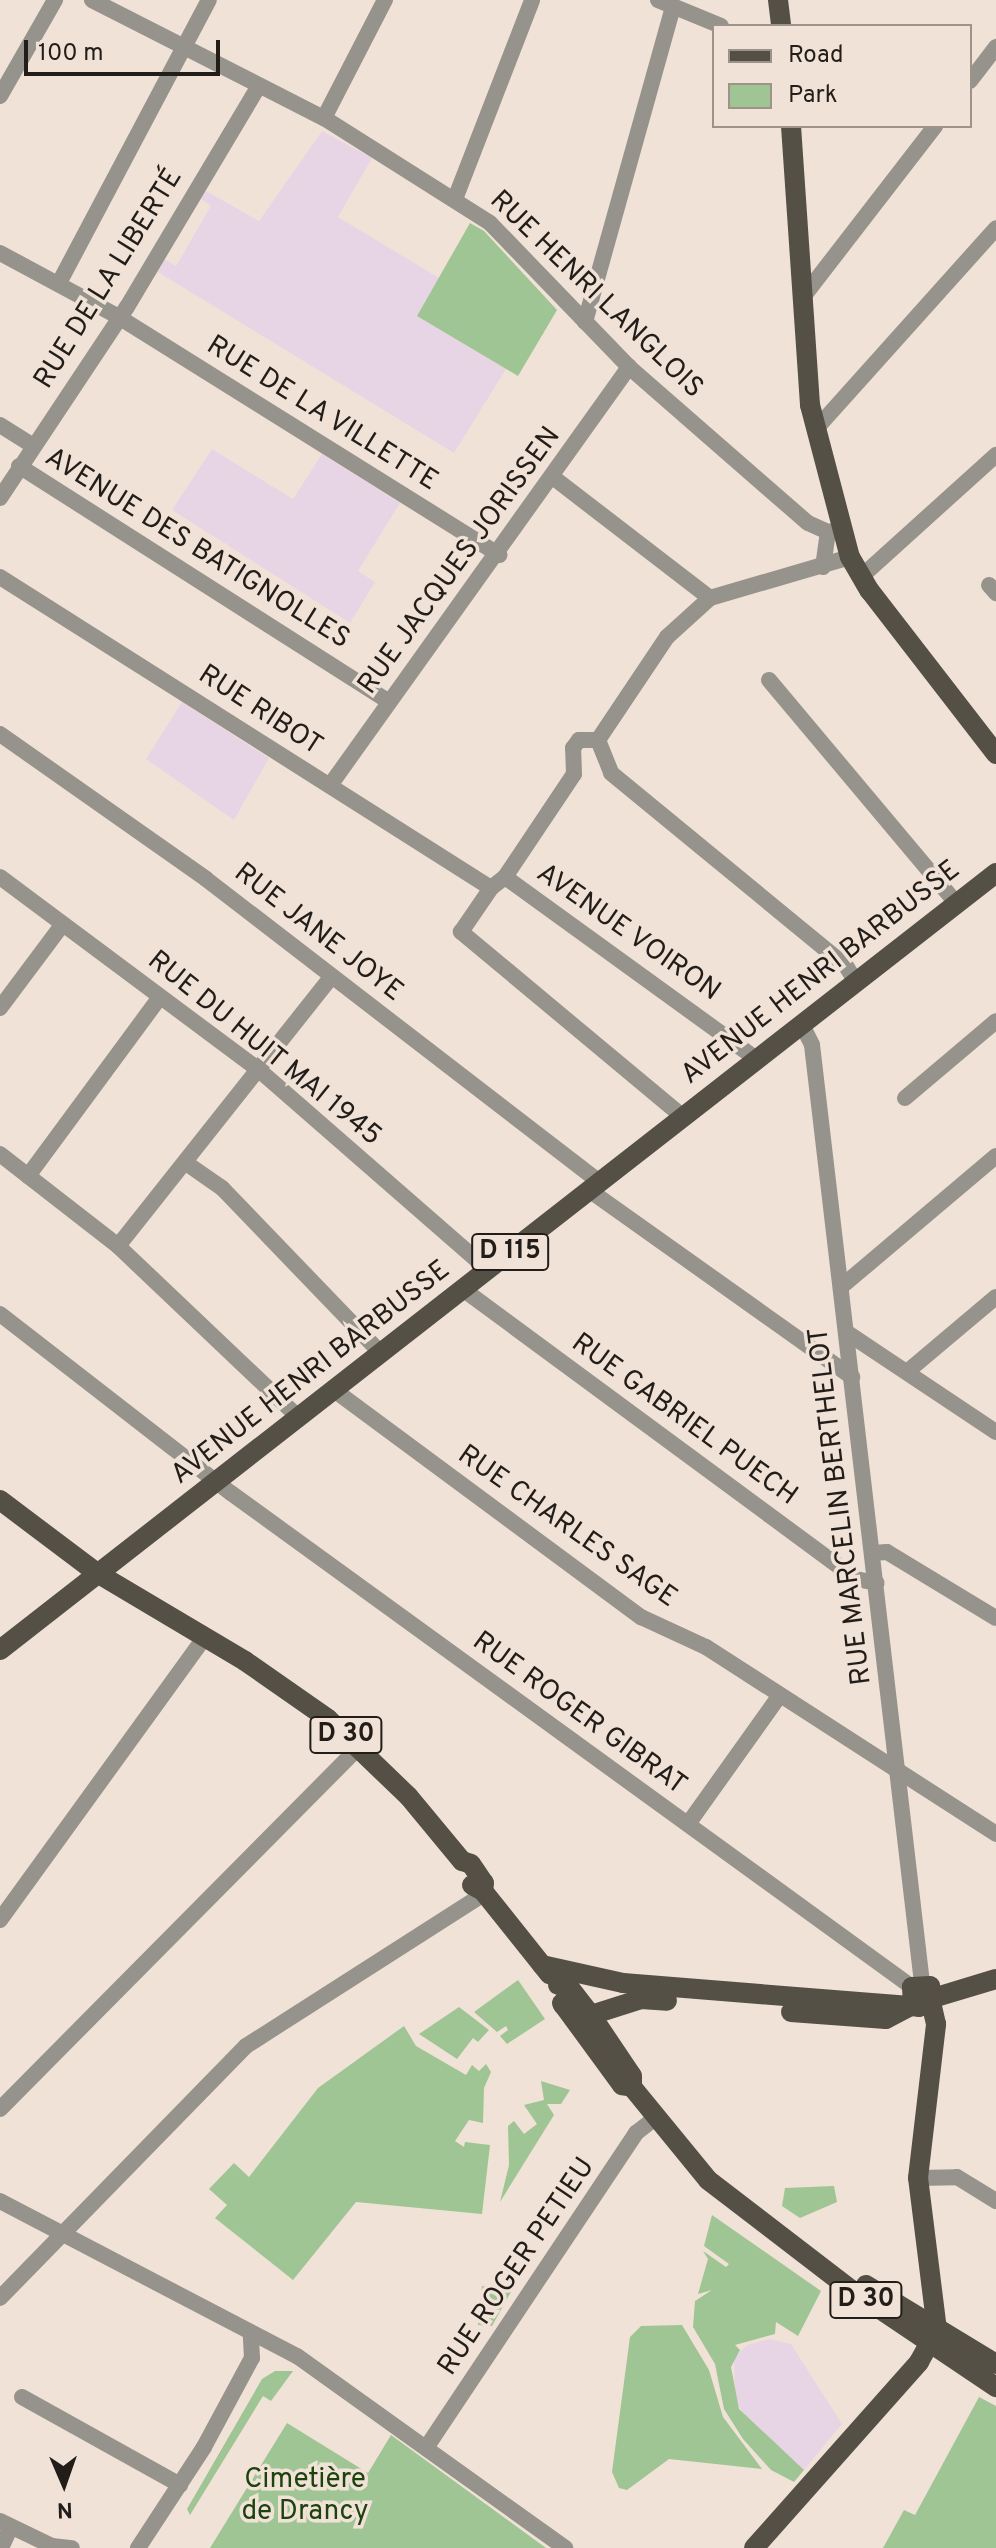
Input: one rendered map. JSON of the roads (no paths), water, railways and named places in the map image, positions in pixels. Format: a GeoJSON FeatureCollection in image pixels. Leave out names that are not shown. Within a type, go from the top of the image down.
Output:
{"type":"FeatureCollection","features":[{"type":"Feature","properties":{"kind":"main road"},"geometry":{"type":"LineString","coordinates":[[778,0],[781,24]]}},
{"type":"Feature","properties":{"kind":"main road"},"geometry":{"type":"LineString","coordinates":[[791,128],[815,430],[835,530],[862,576],[996,754]]}},
{"type":"Feature","properties":{"kind":"main road","name":"AVENUE HENRI BARBUSSE"},"geometry":{"type":"LineString","coordinates":[[0,1650],[996,873]]}},
{"type":"Feature","properties":{"kind":"main road","name":"D 30"},"geometry":{"type":"LineString","coordinates":[[4,1508],[97,1573],[135,1593],[284,1686],[359,1747],[409,1797],[462,1861],[471,1864],[484,1883],[484,1892],[558,1985],[563,2005],[588,2042],[622,2085],[632,2087]]}},
{"type":"Feature","properties":{"kind":"main road"},"geometry":{"type":"LineString","coordinates":[[542,1965],[623,1983],[922,1995],[995,1981]]}},
{"type":"Feature","properties":{"kind":"main road"},"geometry":{"type":"LineString","coordinates":[[588,2042],[591,2015],[623,1983]]}},
{"type":"Feature","properties":{"kind":"main road","name":"D 30"},"geometry":{"type":"LineString","coordinates":[[558,1985],[569,1987],[591,2015],[632,2076],[632,2087],[708,2180],[806,2252],[933,2338],[996,2387]]}},
{"type":"Feature","properties":{"kind":"main road"},"geometry":{"type":"LineString","coordinates":[[563,2005],[591,2015],[641,1999],[886,2019],[922,1995]]}},
{"type":"Feature","properties":{"kind":"main road"},"geometry":{"type":"LineString","coordinates":[[754,2548],[933,2338],[918,2178],[936,2024],[922,1995]]}},
{"type":"Feature","properties":{"kind":"main road"},"geometry":{"type":"LineString","coordinates":[[612,2044],[623,2006]]}},
{"type":"Feature","properties":{"kind":"main road","name":"D 30"},"geometry":{"type":"LineString","coordinates":[[933,2338],[996,2364]]}},
{"type":"Feature","properties":{"kind":"street"},"geometry":{"type":"LineString","coordinates":[[0,96],[55,0]]}},
{"type":"Feature","properties":{"kind":"street","name":"RUE HENRI LANGLOIS"},"geometry":{"type":"LineString","coordinates":[[92,0],[324,118],[490,223],[629,367],[808,523],[835,530]]}},
{"type":"Feature","properties":{"kind":"street"},"geometry":{"type":"LineString","coordinates":[[59,283],[209,0]]}},
{"type":"Feature","properties":{"kind":"street"},"geometry":{"type":"LineString","coordinates":[[324,118],[385,0]]}},
{"type":"Feature","properties":{"kind":"street"},"geometry":{"type":"LineString","coordinates":[[455,199],[532,0]]}},
{"type":"Feature","properties":{"kind":"street"},"geometry":{"type":"LineString","coordinates":[[585,322],[666,3],[716,24]]}},
{"type":"Feature","properties":{"kind":"street"},"geometry":{"type":"LineString","coordinates":[[972,78],[996,47]]}},
{"type":"Feature","properties":{"kind":"street","name":"RUE DE LA LIBERTÉ"},"geometry":{"type":"LineString","coordinates":[[0,498],[259,86]]}},
{"type":"Feature","properties":{"kind":"street"},"geometry":{"type":"LineString","coordinates":[[803,297],[933,128]]}},
{"type":"Feature","properties":{"kind":"street"},"geometry":{"type":"LineString","coordinates":[[815,430],[996,228]]}},
{"type":"Feature","properties":{"kind":"street","name":"RUE DE LA VILLETTE"},"geometry":{"type":"LineString","coordinates":[[0,253],[117,316],[499,555]]}},
{"type":"Feature","properties":{"kind":"street","name":"RUE JACQUES JORISSEN"},"geometry":{"type":"LineString","coordinates":[[331,784],[499,555],[629,367]]}},
{"type":"Feature","properties":{"kind":"street"},"geometry":{"type":"LineString","coordinates":[[0,425],[33,446]]}},
{"type":"Feature","properties":{"kind":"street"},"geometry":{"type":"LineString","coordinates":[[862,576],[996,455]]}},
{"type":"Feature","properties":{"kind":"street","name":"AVENUE DES BATIGNOLLES"},"geometry":{"type":"LineString","coordinates":[[19,466],[389,702]]}},
{"type":"Feature","properties":{"kind":"street"},"geometry":{"type":"LineString","coordinates":[[554,478],[710,598]]}},
{"type":"Feature","properties":{"kind":"street"},"geometry":{"type":"LineString","coordinates":[[823,567],[835,530]]}},
{"type":"Feature","properties":{"kind":"street"},"geometry":{"type":"LineString","coordinates":[[598,740],[667,637],[710,598],[850,557]]}},
{"type":"Feature","properties":{"kind":"street","name":"RUE RIBOT"},"geometry":{"type":"LineString","coordinates":[[0,577],[491,888]]}},
{"type":"Feature","properties":{"kind":"street"},"geometry":{"type":"LineString","coordinates":[[769,680],[957,904]]}},
{"type":"Feature","properties":{"kind":"street","name":"RUE JANE JOYE"},"geometry":{"type":"LineString","coordinates":[[0,734],[206,879],[594,1186],[852,1377]]}},
{"type":"Feature","properties":{"kind":"street"},"geometry":{"type":"LineString","coordinates":[[598,740],[579,740],[573,748],[574,774],[505,877],[491,888],[461,932],[682,1116]]}},
{"type":"Feature","properties":{"kind":"street"},"geometry":{"type":"LineString","coordinates":[[598,740],[611,773],[846,966],[856,982]]}},
{"type":"Feature","properties":{"kind":"street","name":"RUE DU HUIT MAI 1945"},"geometry":{"type":"LineString","coordinates":[[0,877],[259,1070],[488,1270]]}},
{"type":"Feature","properties":{"kind":"street","name":"AVENUE VOIRON"},"geometry":{"type":"LineString","coordinates":[[505,877],[758,1060]]}},
{"type":"Feature","properties":{"kind":"street"},"geometry":{"type":"LineString","coordinates":[[0,1008],[62,925]]}},
{"type":"Feature","properties":{"kind":"street"},"geometry":{"type":"LineString","coordinates":[[118,1246],[331,977]]}},
{"type":"Feature","properties":{"kind":"street"},"geometry":{"type":"LineString","coordinates":[[28,1176],[160,997]]}},
{"type":"Feature","properties":{"kind":"street"},"geometry":{"type":"LineString","coordinates":[[905,1098],[996,1021]]}},
{"type":"Feature","properties":{"kind":"street","name":"RUE MARCELIN BERTHELOT"},"geometry":{"type":"LineString","coordinates":[[802,1025],[812,1045],[900,1773],[922,1995]]}},
{"type":"Feature","properties":{"kind":"street"},"geometry":{"type":"LineString","coordinates":[[0,1154],[118,1246],[298,1417]]}},
{"type":"Feature","properties":{"kind":"street"},"geometry":{"type":"LineString","coordinates":[[841,1287],[996,1156]]}},
{"type":"Feature","properties":{"kind":"street"},"geometry":{"type":"LineString","coordinates":[[186,1163],[222,1188],[381,1353]]}},
{"type":"Feature","properties":{"kind":"street","name":"RUE GABRIEL PUECH"},"geometry":{"type":"LineString","coordinates":[[464,1290],[856,1579],[877,1583]]}},
{"type":"Feature","properties":{"kind":"street"},"geometry":{"type":"LineString","coordinates":[[908,1371],[996,1297]]}},
{"type":"Feature","properties":{"kind":"street","name":"RUE ROGER GIBRAT"},"geometry":{"type":"LineString","coordinates":[[0,1314],[218,1480],[922,1995]]}},
{"type":"Feature","properties":{"kind":"street"},"geometry":{"type":"LineString","coordinates":[[846,1332],[996,1432]]}},
{"type":"Feature","properties":{"kind":"street","name":"RUE CHARLES SAGE"},"geometry":{"type":"LineString","coordinates":[[334,1390],[641,1617],[706,1647],[996,1834]]}},
{"type":"Feature","properties":{"kind":"street"},"geometry":{"type":"LineString","coordinates":[[873,1553],[887,1552],[996,1618]]}},
{"type":"Feature","properties":{"kind":"street"},"geometry":{"type":"LineString","coordinates":[[0,1920],[205,1637]]}},
{"type":"Feature","properties":{"kind":"street"},"geometry":{"type":"LineString","coordinates":[[688,1824],[780,1695]]}},
{"type":"Feature","properties":{"kind":"street"},"geometry":{"type":"LineString","coordinates":[[0,2109],[359,1747]]}},
{"type":"Feature","properties":{"kind":"street"},"geometry":{"type":"LineString","coordinates":[[0,2298],[246,2046],[484,1892]]}},
{"type":"Feature","properties":{"kind":"street","name":"RUE ROGER PETIEU"},"geometry":{"type":"LineString","coordinates":[[426,2448],[636,2133],[655,2118]]}},
{"type":"Feature","properties":{"kind":"street"},"geometry":{"type":"LineString","coordinates":[[918,2178],[957,2177],[996,2201]]}},
{"type":"Feature","properties":{"kind":"street"},"geometry":{"type":"LineString","coordinates":[[0,2201],[251,2336],[267,2338],[565,2548]]}},
{"type":"Feature","properties":{"kind":"street"},"geometry":{"type":"LineString","coordinates":[[138,2548],[180,2485],[252,2358],[251,2336]]}},
{"type":"Feature","properties":{"kind":"street"},"geometry":{"type":"LineString","coordinates":[[252,2358],[282,2350]]}},
{"type":"Feature","properties":{"kind":"street"},"geometry":{"type":"LineString","coordinates":[[22,2397],[180,2485]]}},
{"type":"Feature","properties":{"kind":"street"},"geometry":{"type":"LineString","coordinates":[[1,2548],[6,2524],[52,2546],[72,2548]]}},
{"type":"Feature","properties":{"kind":"park label","name":"Cimetière de Drancy"},"geometry":{"type":"Point","coordinates":[305,2496]}}]}
